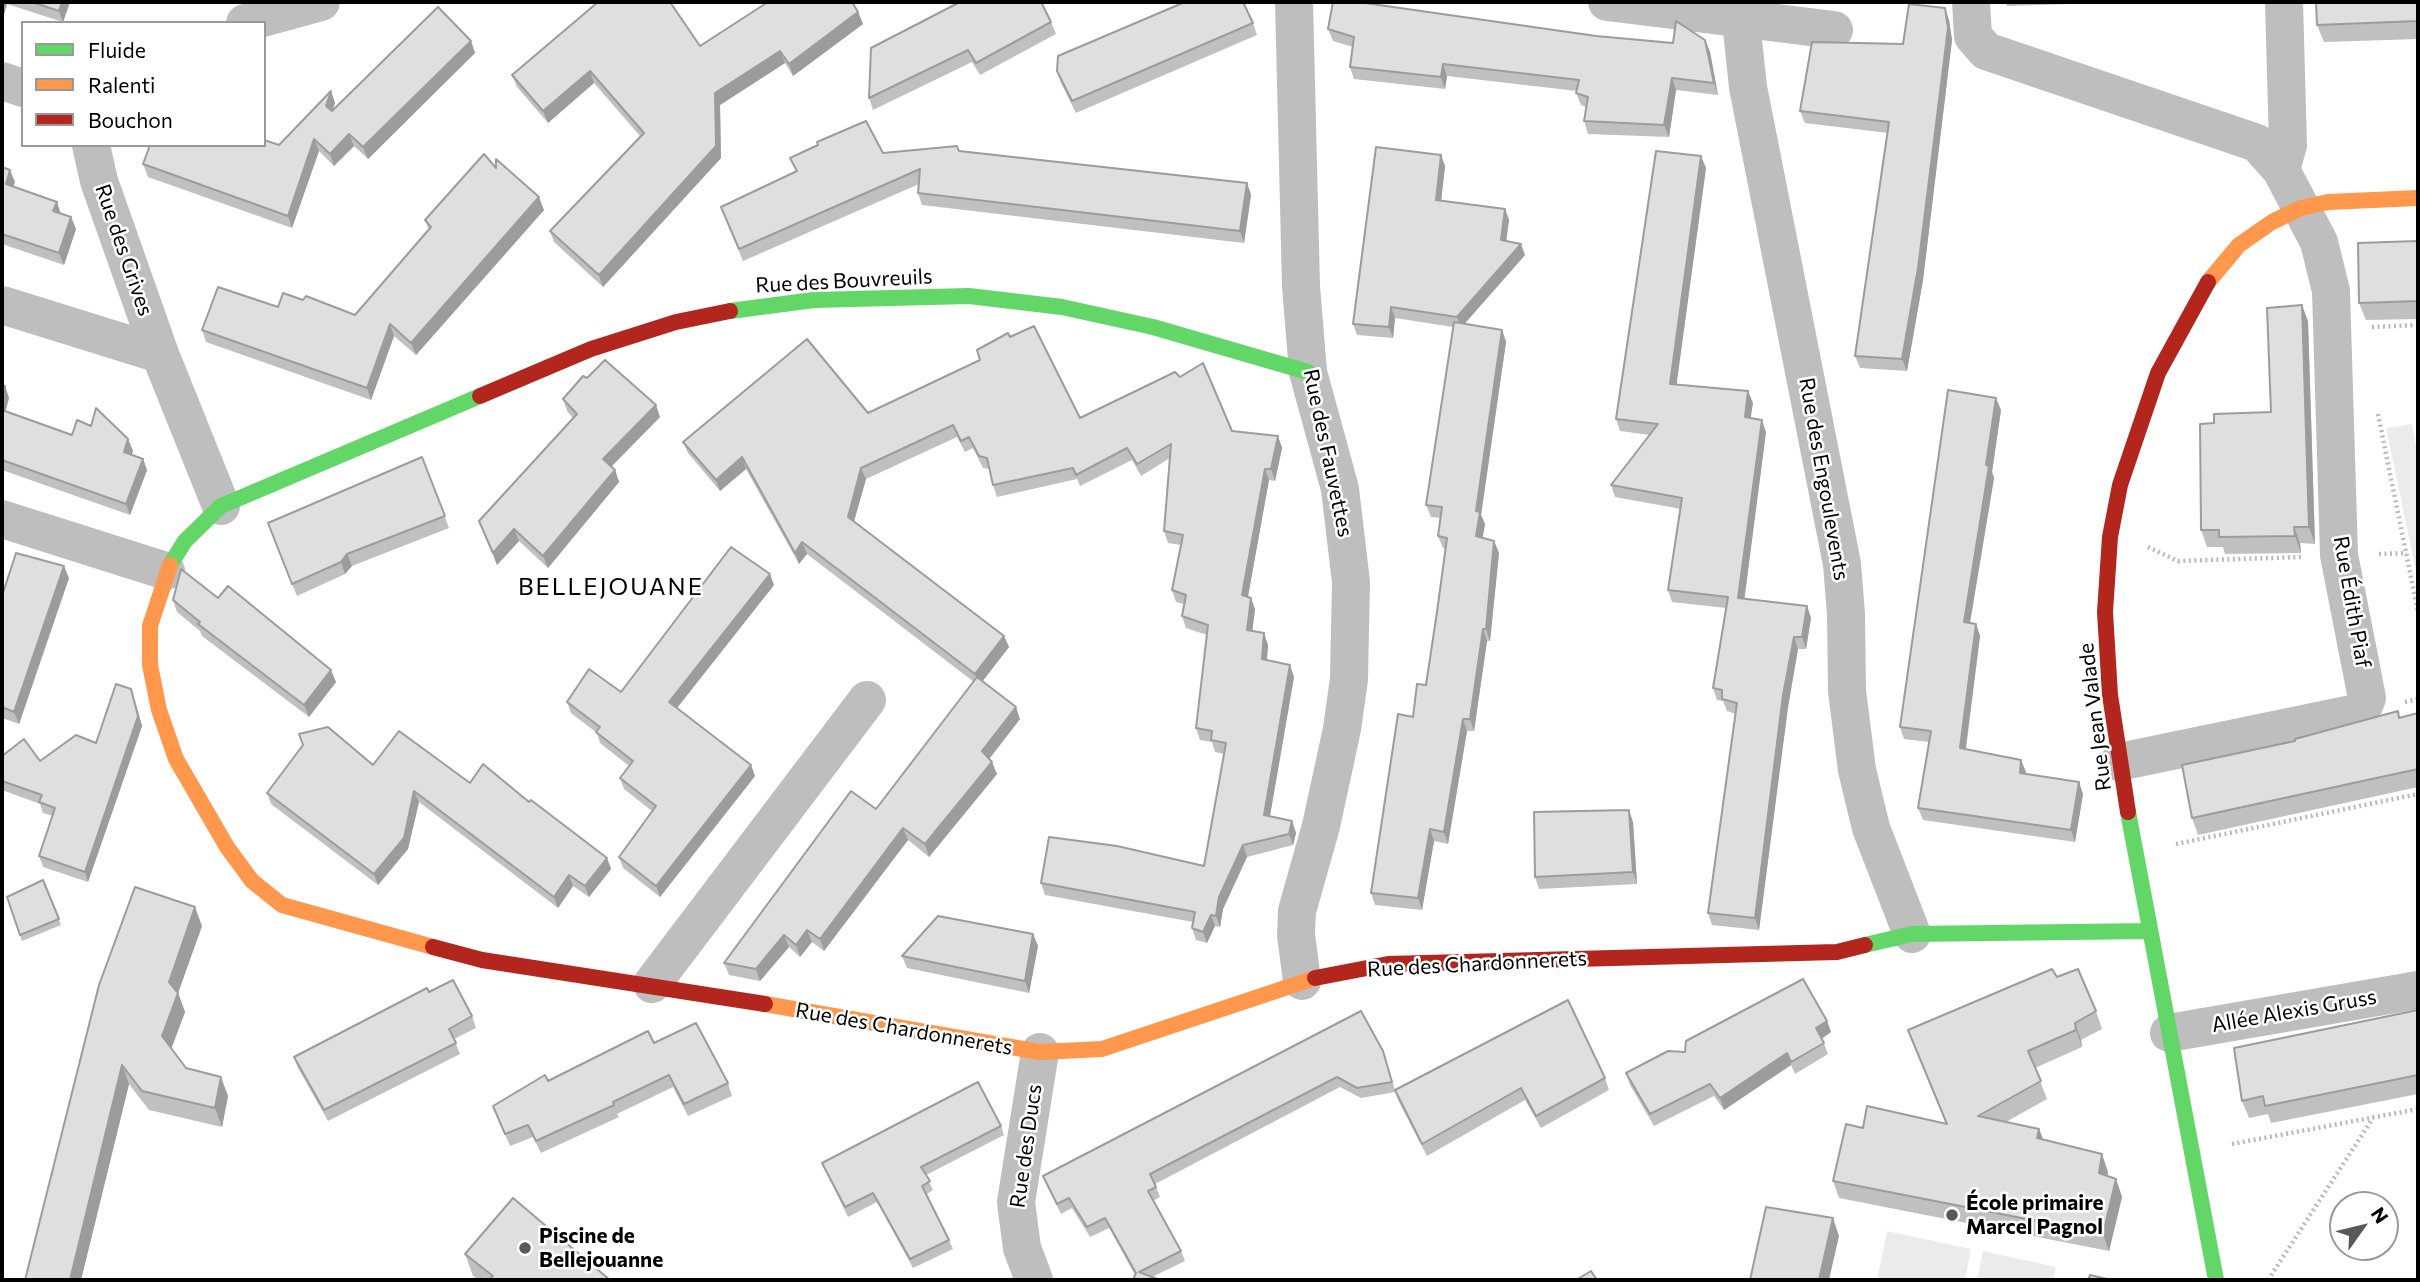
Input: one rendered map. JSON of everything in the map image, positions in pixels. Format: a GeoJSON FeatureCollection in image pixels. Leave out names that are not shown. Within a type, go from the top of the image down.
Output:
{"type":"FeatureCollection","features":[{"type":"Feature","properties":{"kind":"street"},"geometry":{"type":"LineString","coordinates":[[252,21],[321,2]]}},
{"type":"Feature","properties":{"kind":"street","name":"Rue des Fauvettes"},"geometry":{"type":"LineString","coordinates":[[1294,2],[1301,286],[1308,372],[1340,489],[1346,523],[1351,628],[1342,729],[1321,826],[1297,911],[1302,981]]}},
{"type":"Feature","properties":{"kind":"street"},"geometry":{"type":"LineString","coordinates":[[1607,2],[1741,21],[1834,30]]}},
{"type":"Feature","properties":{"kind":"street","name":"Rue Édith Piaf"},"geometry":{"type":"LineString","coordinates":[[1971,2],[1973,36],[1986,51],[2257,143],[2281,170],[2319,242],[2331,291],[2339,555],[2367,685],[2367,698],[2362,710],[2119,762]]}},
{"type":"Feature","properties":{"kind":"street"},"geometry":{"type":"LineString","coordinates":[[2281,170],[2288,145],[2284,2]]}},
{"type":"Feature","properties":{"kind":"street","name":"Rue des Engoulevents"},"geometry":{"type":"LineString","coordinates":[[1741,21],[1748,87],[1842,564],[1847,691],[1857,770],[1871,828],[1912,934]]}},
{"type":"Feature","properties":{"kind":"street"},"geometry":{"type":"LineString","coordinates":[[2,81],[21,87]]}},
{"type":"Feature","properties":{"kind":"street","name":"Rue des Grives"},"geometry":{"type":"LineString","coordinates":[[90,147],[99,181],[160,354],[221,506]]}},
{"type":"Feature","properties":{"kind":"street"},"geometry":{"type":"LineString","coordinates":[[2301,208],[2347,201],[2418,198]]}},
{"type":"Feature","properties":{"kind":"street","name":"Rue Jean Valade"},"geometry":{"type":"LineString","coordinates":[[2216,1280],[2119,762],[2110,695],[2105,612],[2110,537],[2132,442],[2158,373],[2192,307],[2216,270],[2245,240],[2301,208]]}},
{"type":"Feature","properties":{"kind":"street","name":"Rue des Bouvreuils"},"geometry":{"type":"LineString","coordinates":[[221,506],[591,349],[676,322],[766,304],[814,300],[969,296],[1062,307],[1166,331],[1308,372]]}},
{"type":"Feature","properties":{"kind":"street","name":"Rue des Grives"},"geometry":{"type":"LineString","coordinates":[[2,305],[160,354]]}},
{"type":"Feature","properties":{"kind":"street"},"geometry":{"type":"LineString","coordinates":[[2,519],[166,571],[185,541],[221,506]]}},
{"type":"Feature","properties":{"kind":"street","name":"Rue des Chardonnerets"},"geometry":{"type":"LineString","coordinates":[[166,571],[150,626],[150,664],[159,710],[176,759],[227,847],[252,881],[282,905],[482,960],[652,984],[1040,1052],[1102,1049],[1302,981],[1388,964],[1837,952],[1912,934],[2150,931]]}},
{"type":"Feature","properties":{"kind":"street"},"geometry":{"type":"LineString","coordinates":[[652,984],[867,700]]}},
{"type":"Feature","properties":{"kind":"street","name":"Allée Alexis Gruss"},"geometry":{"type":"LineString","coordinates":[[2169,1033],[2418,990]]}},
{"type":"Feature","properties":{"kind":"street","name":"Rue des Ducs"},"geometry":{"type":"LineString","coordinates":[[1034,1280],[1022,1248],[1016,1202],[1040,1052]]}},
{"type":"Feature","properties":{"kind":"path"},"geometry":{"type":"LineString","coordinates":[[2361,327],[2418,325]]}},
{"type":"Feature","properties":{"kind":"path"},"geometry":{"type":"LineString","coordinates":[[2376,407],[2418,612]]}},
{"type":"Feature","properties":{"kind":"path"},"geometry":{"type":"LineString","coordinates":[[2110,537],[2134,540],[2178,561],[2407,553]]}},
{"type":"Feature","properties":{"kind":"path"},"geometry":{"type":"LineString","coordinates":[[2175,844],[2418,794]]}},
{"type":"Feature","properties":{"kind":"path"},"geometry":{"type":"LineString","coordinates":[[2231,1144],[2418,1109]]}},
{"type":"Feature","properties":{"kind":"path"},"geometry":{"type":"LineString","coordinates":[[2268,1280],[2372,1118]]}},
{"type":"Feature","properties":{"kind":"shaded area"},"geometry":{"type":"Polygon","coordinates":[[[2412,424],[2418,456],[2418,580],[2386,428],[2412,424]]]}},
{"type":"Feature","properties":{"kind":"shaded area"},"geometry":{"type":"Polygon","coordinates":[[[1887,1231],[1971,1249],[1965,1280],[1877,1280],[1887,1231]]]}},
{"type":"Feature","properties":{"kind":"shaded area"},"geometry":{"type":"Polygon","coordinates":[[[1983,1251],[2056,1267],[2053,1280],[1977,1280],[1983,1251]]]}},
{"type":"Feature","properties":{"kind":"building"},"geometry":{"type":"Polygon","coordinates":[[[32,2],[62,2],[59,11],[32,2]]]}},
{"type":"Feature","properties":{"kind":"building"},"geometry":{"type":"Polygon","coordinates":[[[598,2],[670,2],[700,46],[768,2],[852,2],[858,12],[789,64],[780,51],[715,93],[716,146],[599,275],[550,231],[644,133],[590,71],[543,111],[512,75],[598,2]]]}},
{"type":"Feature","properties":{"kind":"building"},"geometry":{"type":"Polygon","coordinates":[[[960,2],[1041,2],[1051,22],[976,63],[968,50],[869,98],[871,48],[960,2]]]}},
{"type":"Feature","properties":{"kind":"building"},"geometry":{"type":"Polygon","coordinates":[[[1185,2],[1243,2],[1253,23],[1072,101],[1057,71],[1058,56],[1185,2]]]}},
{"type":"Feature","properties":{"kind":"building"},"geometry":{"type":"Polygon","coordinates":[[[1333,2],[1358,2],[1596,36],[1673,43],[1676,21],[1705,40],[1714,83],[1672,78],[1664,125],[1584,121],[1588,97],[1576,93],[1579,80],[1443,64],[1441,77],[1350,67],[1354,37],[1328,29],[1333,2]]]}},
{"type":"Feature","properties":{"kind":"building"},"geometry":{"type":"Polygon","coordinates":[[[2316,2],[2418,2],[2418,21],[2317,25],[2316,2]]]}},
{"type":"Feature","properties":{"kind":"building"},"geometry":{"type":"Polygon","coordinates":[[[1909,4],[1945,8],[1948,28],[1918,268],[1902,359],[1855,356],[1889,122],[1800,111],[1812,42],[1903,44],[1909,4]]]}},
{"type":"Feature","properties":{"kind":"building"},"geometry":{"type":"Polygon","coordinates":[[[438,7],[471,41],[363,147],[349,134],[330,154],[314,139],[288,216],[143,164],[149,147],[266,147],[266,141],[279,145],[331,91],[326,106],[332,111],[438,7]]]}},
{"type":"Feature","properties":{"kind":"building"},"geometry":{"type":"Polygon","coordinates":[[[866,121],[883,153],[957,146],[959,151],[1247,183],[1240,231],[918,193],[920,169],[739,249],[721,207],[797,171],[790,158],[818,145],[817,142],[866,121]]]}},
{"type":"Feature","properties":{"kind":"building"},"geometry":{"type":"Polygon","coordinates":[[[1376,147],[1441,155],[1436,200],[1505,209],[1501,240],[1521,244],[1457,317],[1391,307],[1389,327],[1353,324],[1376,147]]]}},
{"type":"Feature","properties":{"kind":"building"},"geometry":{"type":"Polygon","coordinates":[[[1656,151],[1701,156],[1670,384],[1748,391],[1745,417],[1762,420],[1738,598],[1807,606],[1802,637],[1794,637],[1783,695],[1755,918],[1708,913],[1737,703],[1722,699],[1722,690],[1713,688],[1728,597],[1668,590],[1682,498],[1611,485],[1658,424],[1616,419],[1656,151]]]}},
{"type":"Feature","properties":{"kind":"building"},"geometry":{"type":"Polygon","coordinates":[[[484,154],[496,168],[496,159],[539,197],[411,343],[390,324],[367,388],[202,330],[218,287],[278,307],[283,293],[303,300],[306,296],[355,315],[431,227],[425,220],[484,154]]]}},
{"type":"Feature","properties":{"kind":"building"},"geometry":{"type":"Polygon","coordinates":[[[2,167],[10,170],[6,184],[57,202],[53,211],[71,217],[59,253],[2,234],[2,167]]]}},
{"type":"Feature","properties":{"kind":"building"},"geometry":{"type":"Polygon","coordinates":[[[2418,241],[2418,301],[2359,303],[2358,243],[2418,241]]]}},
{"type":"Feature","properties":{"kind":"building"},"geometry":{"type":"Polygon","coordinates":[[[2302,305],[2309,527],[2294,527],[2295,536],[2219,537],[2219,530],[2201,530],[2200,424],[2214,423],[2214,414],[2271,412],[2267,308],[2302,305]]]}},
{"type":"Feature","properties":{"kind":"building"},"geometry":{"type":"Polygon","coordinates":[[[1454,322],[1502,330],[1476,511],[1480,512],[1476,536],[1494,541],[1486,629],[1483,629],[1470,719],[1463,719],[1444,832],[1430,829],[1418,898],[1371,893],[1398,714],[1413,717],[1417,684],[1426,685],[1437,612],[1447,538],[1438,536],[1442,507],[1426,505],[1454,322]]]}},
{"type":"Feature","properties":{"kind":"building"},"geometry":{"type":"Polygon","coordinates":[[[1034,326],[1080,418],[1175,372],[1180,377],[1203,363],[1232,431],[1278,436],[1271,469],[1265,469],[1242,595],[1251,598],[1247,630],[1264,633],[1262,659],[1290,665],[1264,815],[1292,821],[1289,834],[1243,845],[1219,897],[1216,916],[1211,915],[1203,932],[1192,928],[1195,912],[1041,883],[1049,837],[1117,846],[1204,866],[1226,743],[1211,740],[1212,731],[1196,728],[1208,625],[1182,616],[1186,595],[1172,590],[1183,535],[1164,531],[1171,444],[1137,464],[1127,448],[1076,475],[1073,468],[993,485],[987,458],[979,456],[969,437],[961,441],[953,425],[861,468],[848,517],[1004,636],[975,674],[802,542],[795,553],[742,457],[716,480],[683,442],[807,339],[868,413],[980,360],[977,350],[1008,333],[1010,337],[1034,326]]]}},
{"type":"Feature","properties":{"kind":"building"},"geometry":{"type":"Polygon","coordinates":[[[605,360],[656,405],[603,459],[615,470],[543,556],[514,529],[493,553],[479,521],[577,414],[563,399],[583,376],[587,378],[605,360]]]}},
{"type":"Feature","properties":{"kind":"building"},"geometry":{"type":"Polygon","coordinates":[[[1948,390],[1996,398],[1986,465],[1989,466],[1964,622],[1976,624],[1960,748],[2021,760],[2020,773],[2079,782],[2071,830],[1918,808],[1931,731],[1900,727],[1948,390]]]}},
{"type":"Feature","properties":{"kind":"building"},"geometry":{"type":"Polygon","coordinates":[[[96,408],[128,439],[124,452],[143,459],[126,504],[2,460],[2,410],[72,435],[77,420],[91,426],[96,408]]]}},
{"type":"Feature","properties":{"kind":"building"},"geometry":{"type":"Polygon","coordinates":[[[422,457],[445,516],[347,554],[341,562],[292,584],[268,523],[422,457]]]}},
{"type":"Feature","properties":{"kind":"building"},"geometry":{"type":"Polygon","coordinates":[[[731,547],[770,574],[669,702],[751,765],[656,886],[619,857],[656,806],[620,778],[633,761],[596,732],[600,727],[567,702],[589,669],[621,692],[731,547]]]}},
{"type":"Feature","properties":{"kind":"building"},"geometry":{"type":"Polygon","coordinates":[[[16,553],[64,566],[14,712],[2,707],[2,596],[16,553]]]}},
{"type":"Feature","properties":{"kind":"building"},"geometry":{"type":"Polygon","coordinates":[[[181,569],[218,598],[228,586],[331,670],[304,705],[198,624],[200,622],[173,600],[181,569]]]}},
{"type":"Feature","properties":{"kind":"building"},"geometry":{"type":"Polygon","coordinates":[[[977,677],[1016,707],[982,751],[992,762],[925,844],[903,828],[820,939],[807,930],[796,945],[784,935],[756,969],[724,963],[851,791],[876,809],[977,677]]]}},
{"type":"Feature","properties":{"kind":"building"},"geometry":{"type":"Polygon","coordinates":[[[116,684],[131,689],[138,716],[85,872],[39,856],[55,808],[39,802],[42,795],[2,781],[2,756],[24,739],[40,761],[76,735],[96,743],[116,684]]]}},
{"type":"Feature","properties":{"kind":"building"},"geometry":{"type":"Polygon","coordinates":[[[2398,711],[2399,718],[2418,713],[2418,769],[2192,818],[2182,765],[2295,741],[2398,711]]]}},
{"type":"Feature","properties":{"kind":"building"},"geometry":{"type":"Polygon","coordinates":[[[328,727],[373,765],[399,731],[470,783],[483,764],[529,802],[531,800],[607,858],[585,886],[569,875],[554,897],[414,791],[404,838],[374,874],[267,793],[303,745],[299,734],[328,727]]]}},
{"type":"Feature","properties":{"kind":"building"},"geometry":{"type":"Polygon","coordinates":[[[1629,810],[1633,872],[1535,877],[1534,812],[1629,810]]]}},
{"type":"Feature","properties":{"kind":"building"},"geometry":{"type":"Polygon","coordinates":[[[43,880],[59,919],[20,935],[7,897],[43,880]]]}},
{"type":"Feature","properties":{"kind":"building"},"geometry":{"type":"Polygon","coordinates":[[[135,887],[195,907],[169,982],[178,993],[162,1036],[186,1068],[221,1077],[215,1108],[142,1091],[122,1065],[70,1280],[25,1280],[99,985],[135,887]]]}},
{"type":"Feature","properties":{"kind":"building"},"geometry":{"type":"Polygon","coordinates":[[[938,916],[1033,934],[1025,981],[902,956],[938,916]]]}},
{"type":"Feature","properties":{"kind":"building"},"geometry":{"type":"Polygon","coordinates":[[[2052,969],[2057,977],[2078,969],[2096,1011],[2075,1023],[2076,1030],[2028,1051],[2041,1081],[1978,1116],[2039,1129],[2037,1138],[2102,1154],[2099,1173],[2116,1179],[2103,1234],[1833,1181],[1846,1124],[1863,1128],[1867,1106],[1947,1124],[1908,1030],[2052,969]]]}},
{"type":"Feature","properties":{"kind":"building"},"geometry":{"type":"Polygon","coordinates":[[[1803,979],[1827,1021],[1816,1028],[1824,1043],[1791,1062],[1787,1053],[1720,1098],[1710,1084],[1650,1114],[1626,1073],[1668,1051],[1685,1052],[1686,1041],[1803,979]]]}},
{"type":"Feature","properties":{"kind":"building"},"geometry":{"type":"Polygon","coordinates":[[[453,980],[472,1016],[449,1029],[456,1043],[324,1110],[294,1057],[427,988],[429,992],[453,980]]]}},
{"type":"Feature","properties":{"kind":"building"},"geometry":{"type":"Polygon","coordinates":[[[1568,1000],[1605,1078],[1536,1116],[1521,1088],[1422,1144],[1395,1090],[1568,1000]]]}},
{"type":"Feature","properties":{"kind":"building"},"geometry":{"type":"Polygon","coordinates":[[[2418,1010],[2418,1075],[2265,1106],[2263,1096],[2242,1101],[2234,1048],[2418,1010]]]}},
{"type":"Feature","properties":{"kind":"building"},"geometry":{"type":"Polygon","coordinates":[[[1361,1011],[1383,1051],[1392,1082],[1357,1088],[1337,1077],[1150,1174],[1156,1187],[1148,1191],[1181,1251],[1139,1272],[1160,1280],[1133,1280],[1136,1273],[1105,1218],[1087,1227],[1069,1198],[1057,1204],[1043,1176],[1361,1011]]]}},
{"type":"Feature","properties":{"kind":"building"},"geometry":{"type":"Polygon","coordinates":[[[696,1023],[728,1083],[684,1104],[669,1075],[613,1102],[614,1105],[536,1141],[528,1125],[505,1134],[493,1106],[545,1075],[548,1081],[648,1031],[654,1043],[696,1023]]]}},
{"type":"Feature","properties":{"kind":"building"},"geometry":{"type":"Polygon","coordinates":[[[978,1082],[1001,1126],[921,1167],[930,1181],[922,1186],[949,1240],[910,1259],[873,1193],[845,1207],[822,1163],[978,1082]]]}},
{"type":"Feature","properties":{"kind":"building"},"geometry":{"type":"Polygon","coordinates":[[[513,1198],[610,1280],[489,1280],[493,1276],[465,1254],[513,1198]]]}},
{"type":"Feature","properties":{"kind":"building"},"geometry":{"type":"Polygon","coordinates":[[[1766,1207],[1833,1218],[1819,1280],[1750,1280],[1766,1207]]]}},
{"type":"Feature","properties":{"kind":"building"},"geometry":{"type":"Polygon","coordinates":[[[1591,1271],[1597,1280],[1576,1280],[1591,1271]]]}},
{"type":"Feature","properties":{"kind":"building"},"geometry":{"type":"Polygon","coordinates":[[[2090,1275],[2111,1280],[2088,1280],[2090,1275]]]}},
{"type":"Feature","properties":{"kind":"traffic: fast"},"geometry":{"type":"LineString","coordinates":[[730,311],[814,300],[969,296],[1062,307],[1153,327],[1308,372]]}},
{"type":"Feature","properties":{"kind":"traffic: fast"},"geometry":{"type":"LineString","coordinates":[[170,565],[185,541],[221,506],[480,396]]}},
{"type":"Feature","properties":{"kind":"traffic: fast"},"geometry":{"type":"LineString","coordinates":[[2128,812],[2216,1280]]}},
{"type":"Feature","properties":{"kind":"traffic: fast"},"geometry":{"type":"LineString","coordinates":[[1865,945],[1912,934],[2150,931]]}},
{"type":"Feature","properties":{"kind":"traffic: slow"},"geometry":{"type":"LineString","coordinates":[[2208,282],[2239,245],[2272,222],[2301,208],[2328,202],[2418,198]]}},
{"type":"Feature","properties":{"kind":"traffic: slow"},"geometry":{"type":"LineString","coordinates":[[170,565],[150,626],[150,665],[159,710],[176,759],[227,847],[252,881],[282,905],[433,947]]}},
{"type":"Feature","properties":{"kind":"traffic: slow"},"geometry":{"type":"LineString","coordinates":[[765,1004],[1040,1052],[1102,1049],[1315,978]]}},
{"type":"Feature","properties":{"kind":"traffic: jam"},"geometry":{"type":"LineString","coordinates":[[2128,812],[2110,695],[2105,612],[2110,537],[2120,485],[2158,373],[2208,282]]}},
{"type":"Feature","properties":{"kind":"traffic: jam"},"geometry":{"type":"LineString","coordinates":[[480,396],[591,349],[676,322],[730,311]]}},
{"type":"Feature","properties":{"kind":"traffic: jam"},"geometry":{"type":"LineString","coordinates":[[1315,978],[1388,964],[1837,952],[1865,945]]}},
{"type":"Feature","properties":{"kind":"traffic: jam"},"geometry":{"type":"LineString","coordinates":[[433,947],[482,960],[765,1004]]}},
{"type":"Feature","properties":{"kind":"place","name":"École primaire Marcel Pagnol"},"geometry":{"type":"Point","coordinates":[1952,1215]}},
{"type":"Feature","properties":{"kind":"place","name":"Piscine de Bellejouanne"},"geometry":{"type":"Point","coordinates":[525,1248]}},
{"type":"Feature","properties":{"kind":"district","name":"BELLEJOUANE"},"geometry":{"type":"Point","coordinates":[611,587]}}]}
